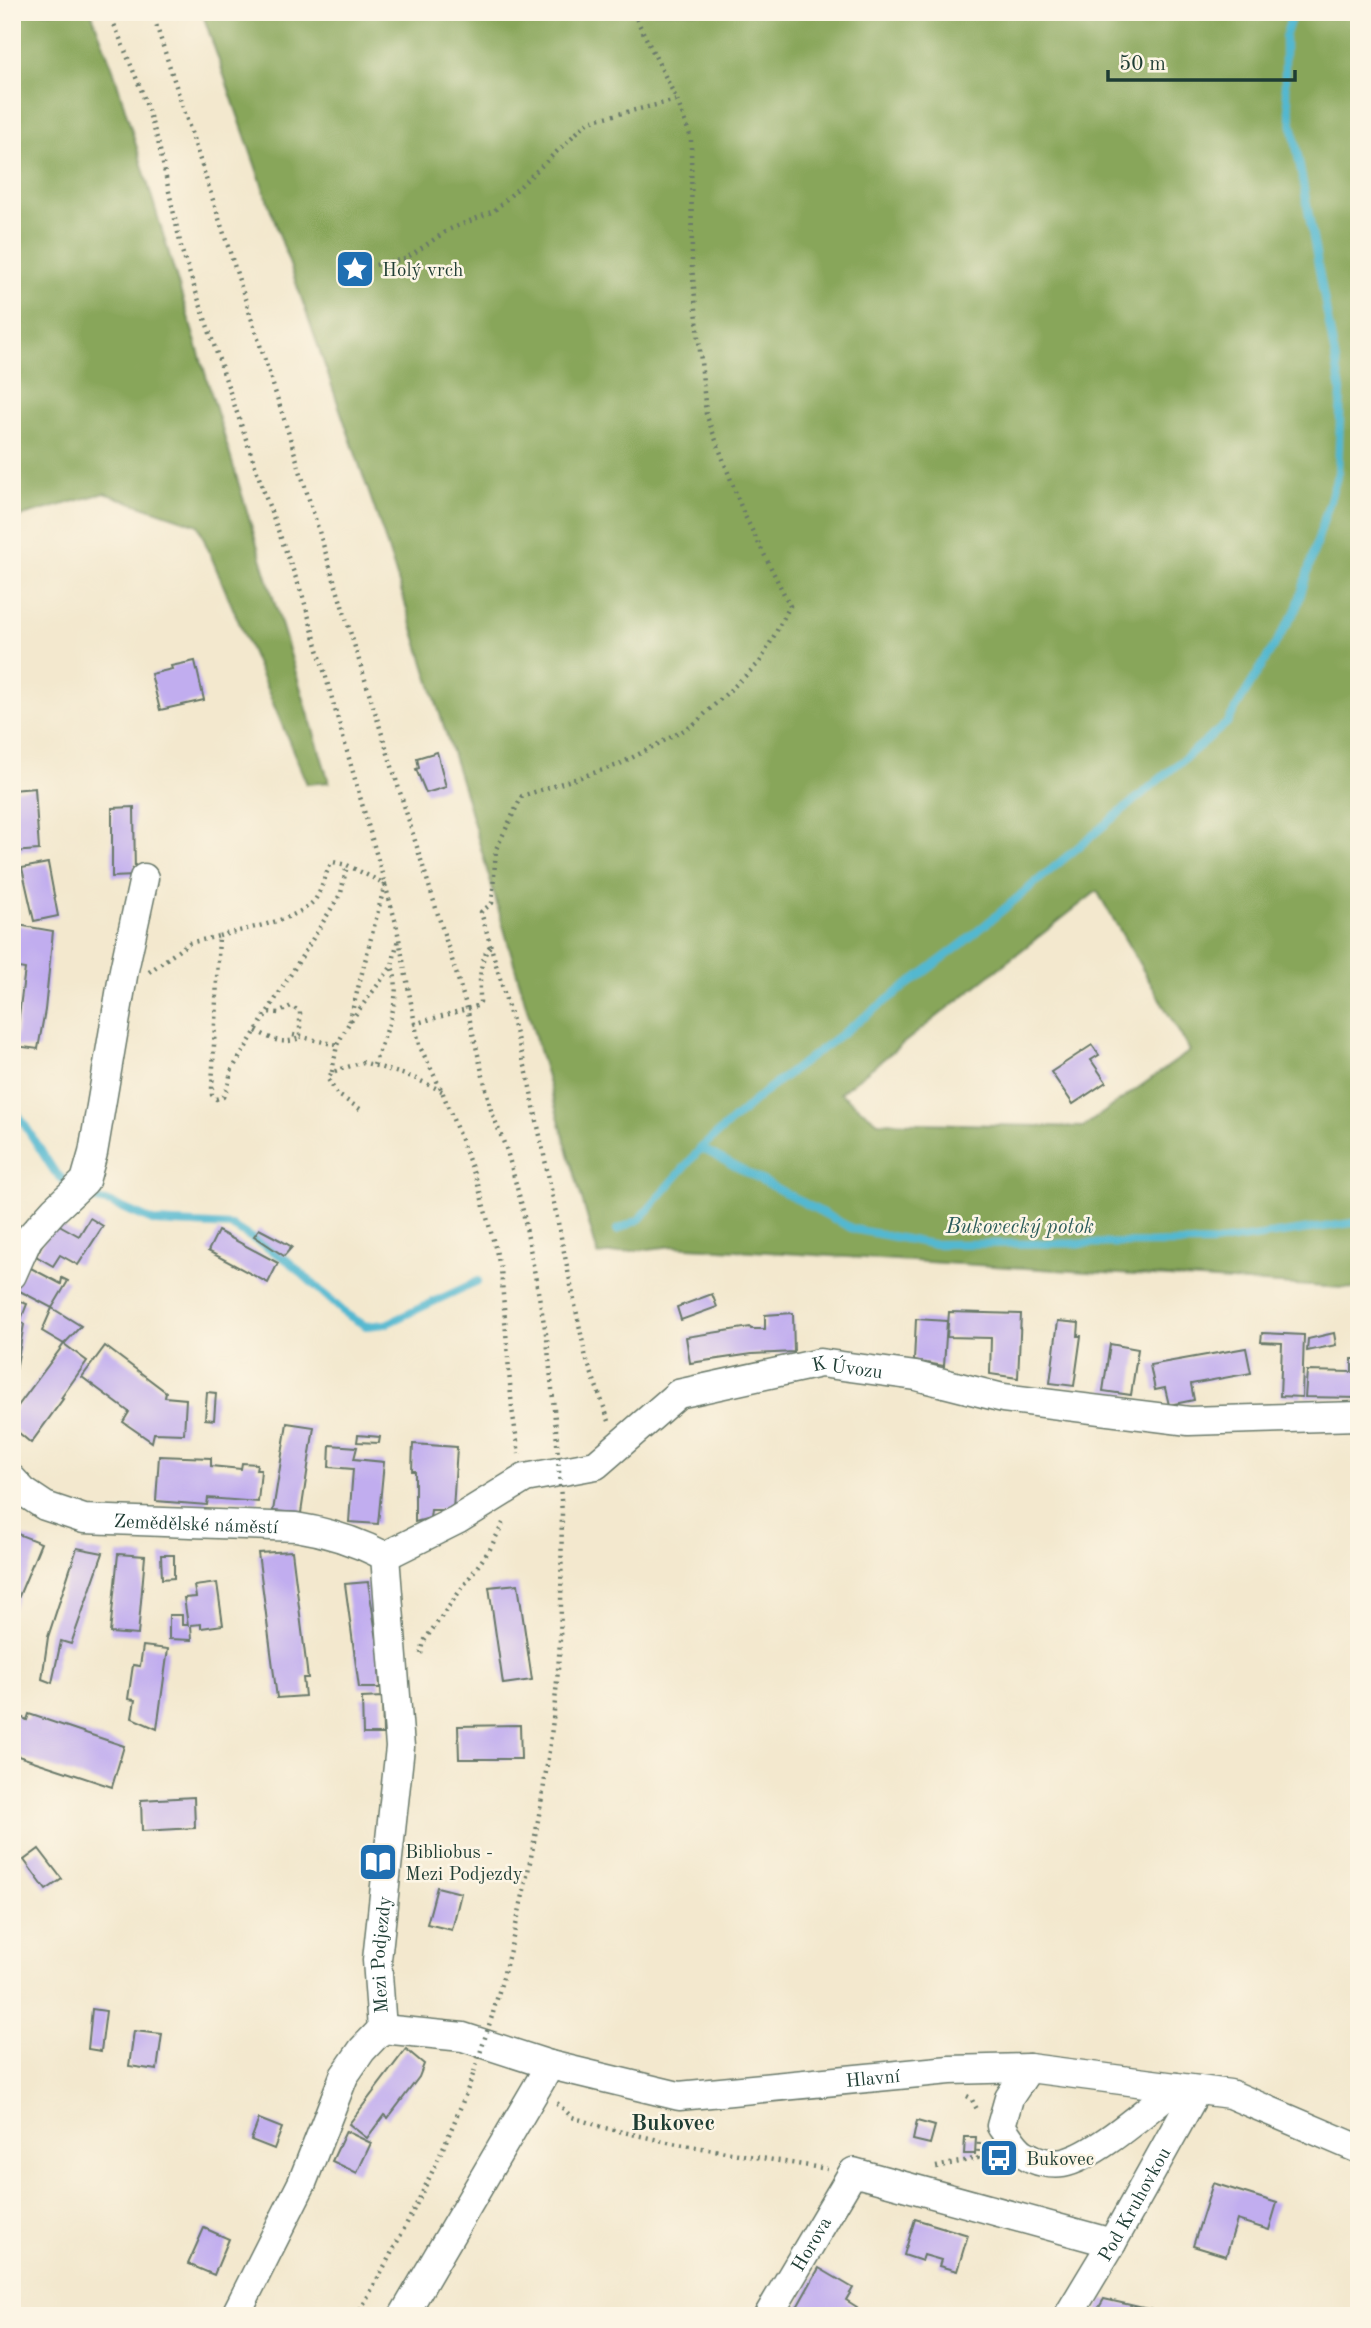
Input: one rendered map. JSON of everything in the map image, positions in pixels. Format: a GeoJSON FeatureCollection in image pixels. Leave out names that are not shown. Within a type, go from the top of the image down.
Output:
{"type":"FeatureCollection","features":[{"type":"Feature","properties":{"kind":"street"},"geometry":{"type":"LineString","coordinates":[[12,1275],[29,1239],[54,1210],[85,1181],[93,1153],[124,970],[144,878]]}},
{"type":"Feature","properties":{"kind":"street","name":"K Úvozu"},"geometry":{"type":"LineString","coordinates":[[385,1556],[457,1520],[525,1478],[596,1465],[678,1394],[820,1363],[916,1376],[1003,1398],[1189,1421],[1359,1416]]}},
{"type":"Feature","properties":{"kind":"street","name":"Zemědělské náměstí"},"geometry":{"type":"LineString","coordinates":[[16,1488],[45,1506],[84,1519],[296,1527],[337,1535],[385,1556]]}},
{"type":"Feature","properties":{"kind":"street","name":"Mezi Podjezdy"},"geometry":{"type":"LineString","coordinates":[[235,2316],[302,2183],[344,2076],[362,2050],[382,2029],[377,1960],[400,1747],[385,1556]]}},
{"type":"Feature","properties":{"kind":"street","name":"Hlavní"},"geometry":{"type":"LineString","coordinates":[[382,2029],[463,2038],[546,2071],[679,2096],[950,2070],[1029,2068],[1230,2094],[1359,2149]]}},
{"type":"Feature","properties":{"kind":"street"},"geometry":{"type":"LineString","coordinates":[[1029,2068],[1009,2098],[1001,2126],[1024,2154],[1045,2162],[1062,2163],[1078,2157],[1186,2089]]}},
{"type":"Feature","properties":{"kind":"street"},"geometry":{"type":"LineString","coordinates":[[403,2316],[546,2071]]}},
{"type":"Feature","properties":{"kind":"street","name":"Pod Kruhovkou"},"geometry":{"type":"LineString","coordinates":[[1068,2316],[1112,2244],[1186,2089]]}},
{"type":"Feature","properties":{"kind":"street"},"geometry":{"type":"LineString","coordinates":[[853,2172],[1112,2244]]}},
{"type":"Feature","properties":{"kind":"street","name":"Horova"},"geometry":{"type":"LineString","coordinates":[[768,2316],[853,2172]]}},
{"type":"Feature","properties":{"kind":"path"},"geometry":{"type":"LineString","coordinates":[[109,12],[142,92],[158,141],[182,251],[266,498],[303,597],[399,935],[419,1045],[442,1091],[477,1181],[501,1269],[512,1409],[525,1478],[490,1549],[424,1641],[421,1654]]}},
{"type":"Feature","properties":{"kind":"path"},"geometry":{"type":"LineString","coordinates":[[152,12],[289,435],[467,1008],[491,1110],[507,1152],[522,1206],[547,1339],[556,1429],[562,1513],[559,1656],[545,1774],[521,1905],[493,2013],[474,2072],[448,2138],[357,2316]]}},
{"type":"Feature","properties":{"kind":"path"},"geometry":{"type":"LineString","coordinates":[[626,1440],[610,1424],[586,1358],[527,1073],[481,912],[492,903],[496,849],[522,796],[618,765],[692,726],[760,662],[790,606],[743,512],[706,414],[692,267],[691,138],[677,100],[634,12]]}},
{"type":"Feature","properties":{"kind":"path"},"geometry":{"type":"LineString","coordinates":[[355,269],[405,259],[448,230],[495,211],[589,121],[677,100]]}},
{"type":"Feature","properties":{"kind":"path"},"geometry":{"type":"LineString","coordinates":[[124,970],[149,973],[189,943],[299,912],[314,901],[333,862],[346,865],[384,884]]}},
{"type":"Feature","properties":{"kind":"path"},"geometry":{"type":"LineString","coordinates":[[219,936],[212,1088],[212,1095],[216,1099],[223,1097],[231,1071],[341,893],[346,865]]}},
{"type":"Feature","properties":{"kind":"path"},"geometry":{"type":"LineString","coordinates":[[349,1023],[384,884]]}},
{"type":"Feature","properties":{"kind":"path"},"geometry":{"type":"LineString","coordinates":[[360,1109],[337,1094],[328,1079],[337,1045],[349,1023],[391,966],[399,935]]}},
{"type":"Feature","properties":{"kind":"path"},"geometry":{"type":"LineString","coordinates":[[414,1024],[477,1006],[480,1002],[482,961],[484,953],[491,945]]}},
{"type":"Feature","properties":{"kind":"path"},"geometry":{"type":"LineString","coordinates":[[374,1065],[396,999],[397,979],[391,966]]}},
{"type":"Feature","properties":{"kind":"path"},"geometry":{"type":"LineString","coordinates":[[267,1012],[276,1014],[288,1007],[295,1007],[300,1012],[300,1038]]}},
{"type":"Feature","properties":{"kind":"path"},"geometry":{"type":"LineString","coordinates":[[256,1031],[286,1043],[300,1038]]}},
{"type":"Feature","properties":{"kind":"path"},"geometry":{"type":"LineString","coordinates":[[293,1035],[337,1045]]}},
{"type":"Feature","properties":{"kind":"path"},"geometry":{"type":"LineString","coordinates":[[332,1072],[363,1062],[412,1077],[442,1091]]}},
{"type":"Feature","properties":{"kind":"path"},"geometry":{"type":"LineString","coordinates":[[546,2071],[553,2100],[572,2118],[672,2143],[853,2172]]}},
{"type":"Feature","properties":{"kind":"path"},"geometry":{"type":"LineString","coordinates":[[960,2092],[971,2098],[981,2117]]}},
{"type":"Feature","properties":{"kind":"path"},"geometry":{"type":"LineString","coordinates":[[910,2188],[932,2168],[978,2158],[980,2131]]}},
{"type":"Feature","properties":{"kind":"green space"},"geometry":{"type":"Polygon","coordinates":[[[12,12],[91,12],[113,69],[329,782],[307,784],[198,525],[104,493],[12,519],[12,12]]]}},
{"type":"Feature","properties":{"kind":"green space"},"geometry":{"type":"Polygon","coordinates":[[[202,12],[1359,12],[1359,1289],[673,1246],[598,1255],[467,800],[383,533],[202,12]],[[1097,891],[840,1093],[878,1122],[1083,1127],[1190,1051],[1097,891]]]}},
{"type":"Feature","properties":{"kind":"building"},"geometry":{"type":"Polygon","coordinates":[[[195,661],[204,700],[160,710],[151,674],[195,661]]]}},
{"type":"Feature","properties":{"kind":"building"},"geometry":{"type":"Polygon","coordinates":[[[437,752],[446,787],[426,793],[416,769],[419,768],[417,758],[437,752]]]}},
{"type":"Feature","properties":{"kind":"building"},"geometry":{"type":"Polygon","coordinates":[[[35,788],[39,850],[12,852],[12,790],[35,788]]]}},
{"type":"Feature","properties":{"kind":"building"},"geometry":{"type":"Polygon","coordinates":[[[134,807],[135,876],[112,877],[112,808],[134,807]]]}},
{"type":"Feature","properties":{"kind":"building"},"geometry":{"type":"Polygon","coordinates":[[[48,863],[58,916],[34,921],[22,868],[48,863]]]}},
{"type":"Feature","properties":{"kind":"building"},"geometry":{"type":"Polygon","coordinates":[[[12,924],[53,931],[38,1049],[15,1046],[25,969],[12,967],[12,924]]]}},
{"type":"Feature","properties":{"kind":"building"},"geometry":{"type":"Polygon","coordinates":[[[1092,1045],[1099,1055],[1091,1060],[1106,1082],[1073,1104],[1051,1072],[1092,1045]]]}},
{"type":"Feature","properties":{"kind":"building"},"geometry":{"type":"Polygon","coordinates":[[[90,1218],[103,1226],[78,1265],[60,1255],[53,1266],[36,1256],[54,1222],[79,1236],[90,1218]]]}},
{"type":"Feature","properties":{"kind":"building"},"geometry":{"type":"Polygon","coordinates":[[[259,1229],[292,1247],[284,1256],[254,1236],[259,1229]]]}},
{"type":"Feature","properties":{"kind":"building"},"geometry":{"type":"Polygon","coordinates":[[[218,1231],[278,1263],[268,1283],[208,1251],[218,1231]]]}},
{"type":"Feature","properties":{"kind":"building"},"geometry":{"type":"Polygon","coordinates":[[[27,1266],[61,1284],[62,1278],[68,1281],[52,1308],[14,1288],[27,1266]]]}},
{"type":"Feature","properties":{"kind":"building"},"geometry":{"type":"Polygon","coordinates":[[[712,1294],[717,1307],[681,1320],[677,1307],[712,1294]]]}},
{"type":"Feature","properties":{"kind":"building"},"geometry":{"type":"Polygon","coordinates":[[[12,1298],[27,1304],[20,1322],[24,1324],[14,1382],[12,1298]]]}},
{"type":"Feature","properties":{"kind":"building"},"geometry":{"type":"Polygon","coordinates":[[[52,1308],[81,1326],[64,1344],[42,1331],[52,1308]]]}},
{"type":"Feature","properties":{"kind":"building"},"geometry":{"type":"Polygon","coordinates":[[[949,1312],[1021,1314],[1018,1378],[990,1374],[991,1338],[947,1337],[949,1312]]]}},
{"type":"Feature","properties":{"kind":"building"},"geometry":{"type":"Polygon","coordinates":[[[793,1313],[794,1352],[752,1354],[690,1363],[686,1337],[750,1327],[765,1329],[765,1315],[793,1313]]]}},
{"type":"Feature","properties":{"kind":"building"},"geometry":{"type":"Polygon","coordinates":[[[916,1319],[947,1321],[944,1366],[914,1361],[916,1319]]]}},
{"type":"Feature","properties":{"kind":"building"},"geometry":{"type":"Polygon","coordinates":[[[1058,1321],[1079,1323],[1078,1336],[1081,1336],[1074,1386],[1050,1383],[1058,1321]]]}},
{"type":"Feature","properties":{"kind":"building"},"geometry":{"type":"Polygon","coordinates":[[[1262,1333],[1304,1335],[1302,1397],[1280,1396],[1282,1343],[1261,1342],[1262,1333]]]}},
{"type":"Feature","properties":{"kind":"building"},"geometry":{"type":"Polygon","coordinates":[[[1334,1333],[1336,1345],[1307,1351],[1308,1339],[1334,1333]]]}},
{"type":"Feature","properties":{"kind":"building"},"geometry":{"type":"Polygon","coordinates":[[[64,1344],[87,1361],[31,1443],[12,1427],[12,1414],[64,1344]]]}},
{"type":"Feature","properties":{"kind":"building"},"geometry":{"type":"Polygon","coordinates":[[[1110,1344],[1138,1349],[1131,1395],[1103,1391],[1110,1344]]]}},
{"type":"Feature","properties":{"kind":"building"},"geometry":{"type":"Polygon","coordinates":[[[105,1346],[166,1392],[165,1397],[186,1399],[184,1434],[154,1433],[152,1442],[123,1422],[129,1412],[82,1377],[105,1346]]]}},
{"type":"Feature","properties":{"kind":"building"},"geometry":{"type":"Polygon","coordinates":[[[1246,1348],[1251,1373],[1191,1384],[1194,1400],[1169,1405],[1165,1388],[1155,1390],[1150,1365],[1246,1348]]]}},
{"type":"Feature","properties":{"kind":"building"},"geometry":{"type":"Polygon","coordinates":[[[1352,1359],[1359,1359],[1359,1398],[1305,1397],[1307,1371],[1352,1372],[1352,1359]]]}},
{"type":"Feature","properties":{"kind":"building"},"geometry":{"type":"Polygon","coordinates":[[[207,1392],[216,1393],[214,1420],[205,1419],[207,1392]]]}},
{"type":"Feature","properties":{"kind":"building"},"geometry":{"type":"Polygon","coordinates":[[[287,1423],[314,1427],[301,1513],[273,1511],[287,1423]]]}},
{"type":"Feature","properties":{"kind":"building"},"geometry":{"type":"Polygon","coordinates":[[[358,1435],[380,1437],[379,1443],[357,1442],[358,1435]]]}},
{"type":"Feature","properties":{"kind":"building"},"geometry":{"type":"Polygon","coordinates":[[[413,1444],[457,1447],[453,1510],[431,1510],[430,1518],[415,1522],[415,1471],[412,1471],[413,1444]]]}},
{"type":"Feature","properties":{"kind":"building"},"geometry":{"type":"Polygon","coordinates":[[[330,1445],[357,1447],[354,1459],[384,1462],[378,1524],[349,1522],[353,1469],[329,1467],[330,1445]]]}},
{"type":"Feature","properties":{"kind":"building"},"geometry":{"type":"Polygon","coordinates":[[[159,1456],[211,1458],[211,1466],[241,1469],[242,1463],[257,1464],[256,1470],[261,1470],[258,1502],[208,1498],[207,1505],[156,1501],[159,1456]]]}},
{"type":"Feature","properties":{"kind":"building"},"geometry":{"type":"Polygon","coordinates":[[[12,1528],[16,1529],[15,1533],[41,1543],[12,1613],[12,1528]]]}},
{"type":"Feature","properties":{"kind":"building"},"geometry":{"type":"Polygon","coordinates":[[[77,1548],[103,1553],[71,1644],[61,1641],[52,1683],[42,1679],[48,1637],[77,1548]]]}},
{"type":"Feature","properties":{"kind":"building"},"geometry":{"type":"Polygon","coordinates":[[[292,1551],[308,1678],[303,1678],[305,1696],[277,1698],[258,1553],[292,1551]]]}},
{"type":"Feature","properties":{"kind":"building"},"geometry":{"type":"Polygon","coordinates":[[[118,1554],[145,1556],[138,1635],[110,1633],[118,1554]]]}},
{"type":"Feature","properties":{"kind":"building"},"geometry":{"type":"Polygon","coordinates":[[[161,1555],[174,1555],[174,1578],[162,1579],[161,1555]]]}},
{"type":"Feature","properties":{"kind":"building"},"geometry":{"type":"Polygon","coordinates":[[[368,1582],[382,1671],[379,1671],[380,1688],[359,1688],[345,1584],[368,1582]]]}},
{"type":"Feature","properties":{"kind":"building"},"geometry":{"type":"Polygon","coordinates":[[[217,1583],[223,1625],[201,1628],[201,1624],[191,1625],[192,1640],[169,1639],[169,1615],[182,1615],[182,1625],[188,1625],[184,1598],[196,1597],[194,1586],[217,1583]]]}},
{"type":"Feature","properties":{"kind":"building"},"geometry":{"type":"Polygon","coordinates":[[[518,1584],[532,1680],[503,1684],[489,1587],[518,1584]]]}},
{"type":"Feature","properties":{"kind":"building"},"geometry":{"type":"Polygon","coordinates":[[[143,1646],[168,1649],[157,1729],[132,1718],[135,1700],[128,1699],[133,1665],[140,1666],[143,1646]]]}},
{"type":"Feature","properties":{"kind":"building"},"geometry":{"type":"Polygon","coordinates":[[[382,1697],[383,1734],[363,1734],[362,1698],[382,1697]]]}},
{"type":"Feature","properties":{"kind":"building"},"geometry":{"type":"Polygon","coordinates":[[[12,1713],[27,1720],[29,1714],[124,1746],[112,1787],[12,1754],[12,1713]]]}},
{"type":"Feature","properties":{"kind":"building"},"geometry":{"type":"Polygon","coordinates":[[[520,1725],[521,1759],[459,1759],[458,1726],[520,1725]]]}},
{"type":"Feature","properties":{"kind":"building"},"geometry":{"type":"Polygon","coordinates":[[[194,1797],[195,1828],[142,1831],[141,1800],[194,1797]]]}},
{"type":"Feature","properties":{"kind":"building"},"geometry":{"type":"Polygon","coordinates":[[[39,1849],[62,1879],[46,1890],[24,1860],[39,1849]]]}},
{"type":"Feature","properties":{"kind":"building"},"geometry":{"type":"Polygon","coordinates":[[[437,1887],[461,1893],[452,1930],[427,1924],[437,1887]]]}},
{"type":"Feature","properties":{"kind":"building"},"geometry":{"type":"Polygon","coordinates":[[[92,2009],[106,2011],[101,2051],[88,2049],[92,2009]]]}},
{"type":"Feature","properties":{"kind":"building"},"geometry":{"type":"Polygon","coordinates":[[[134,2031],[162,2034],[157,2070],[129,2066],[134,2031]]]}},
{"type":"Feature","properties":{"kind":"building"},"geometry":{"type":"Polygon","coordinates":[[[406,2049],[424,2064],[419,2077],[388,2118],[384,2115],[367,2138],[349,2124],[406,2049]]]}},
{"type":"Feature","properties":{"kind":"building"},"geometry":{"type":"Polygon","coordinates":[[[259,2119],[282,2128],[274,2149],[251,2140],[259,2119]]]}},
{"type":"Feature","properties":{"kind":"building"},"geometry":{"type":"Polygon","coordinates":[[[917,2121],[935,2126],[930,2144],[913,2140],[917,2121]]]}},
{"type":"Feature","properties":{"kind":"building"},"geometry":{"type":"Polygon","coordinates":[[[346,2131],[371,2143],[357,2173],[332,2161],[346,2131]]]}},
{"type":"Feature","properties":{"kind":"building"},"geometry":{"type":"Polygon","coordinates":[[[965,2137],[976,2137],[975,2154],[964,2154],[965,2137]]]}},
{"type":"Feature","properties":{"kind":"building"},"geometry":{"type":"Polygon","coordinates":[[[1213,2183],[1277,2203],[1269,2230],[1237,2220],[1226,2256],[1193,2246],[1213,2183]]]}},
{"type":"Feature","properties":{"kind":"building"},"geometry":{"type":"Polygon","coordinates":[[[915,2219],[968,2235],[957,2271],[939,2266],[941,2260],[924,2255],[922,2261],[904,2255],[915,2219]]]}},
{"type":"Feature","properties":{"kind":"building"},"geometry":{"type":"Polygon","coordinates":[[[204,2228],[229,2239],[214,2275],[188,2264],[204,2228]]]}},
{"type":"Feature","properties":{"kind":"building"},"geometry":{"type":"Polygon","coordinates":[[[819,2268],[853,2288],[846,2300],[857,2307],[852,2316],[792,2316],[819,2268]]]}},
{"type":"Feature","properties":{"kind":"building"},"geometry":{"type":"Polygon","coordinates":[[[1104,2299],[1161,2312],[1160,2316],[1094,2316],[1104,2299]]]}},
{"type":"Feature","properties":{"kind":"waterway"},"geometry":{"type":"LineString","coordinates":[[617,1230],[640,1219],[701,1148],[768,1089],[962,944],[1227,723],[1296,610],[1338,474],[1341,390],[1285,85],[1285,37],[1293,12]]}},
{"type":"Feature","properties":{"kind":"waterway"},"geometry":{"type":"LineString","coordinates":[[12,1105],[54,1171],[76,1192],[111,1203],[155,1222],[232,1226],[287,1260],[346,1314],[366,1326],[386,1324],[478,1281]]}},
{"type":"Feature","properties":{"kind":"waterway","name":"Bukovecký potok"},"geometry":{"type":"LineString","coordinates":[[701,1148],[853,1229],[931,1244],[1212,1243],[1359,1222]]}},
{"type":"Feature","properties":{"kind":"place","name":"Holý vrch"},"geometry":{"type":"Point","coordinates":[355,269]}},
{"type":"Feature","properties":{"kind":"place","name":"Bibliobus - Mezi Podjezdy"},"geometry":{"type":"Point","coordinates":[378,1862]}},
{"type":"Feature","properties":{"kind":"place","name":"Bukovec"},"geometry":{"type":"Point","coordinates":[999,2158]}},
{"type":"Feature","properties":{"kind":"district","name":"Bukovec"},"geometry":{"type":"Point","coordinates":[673,2122]}}]}
